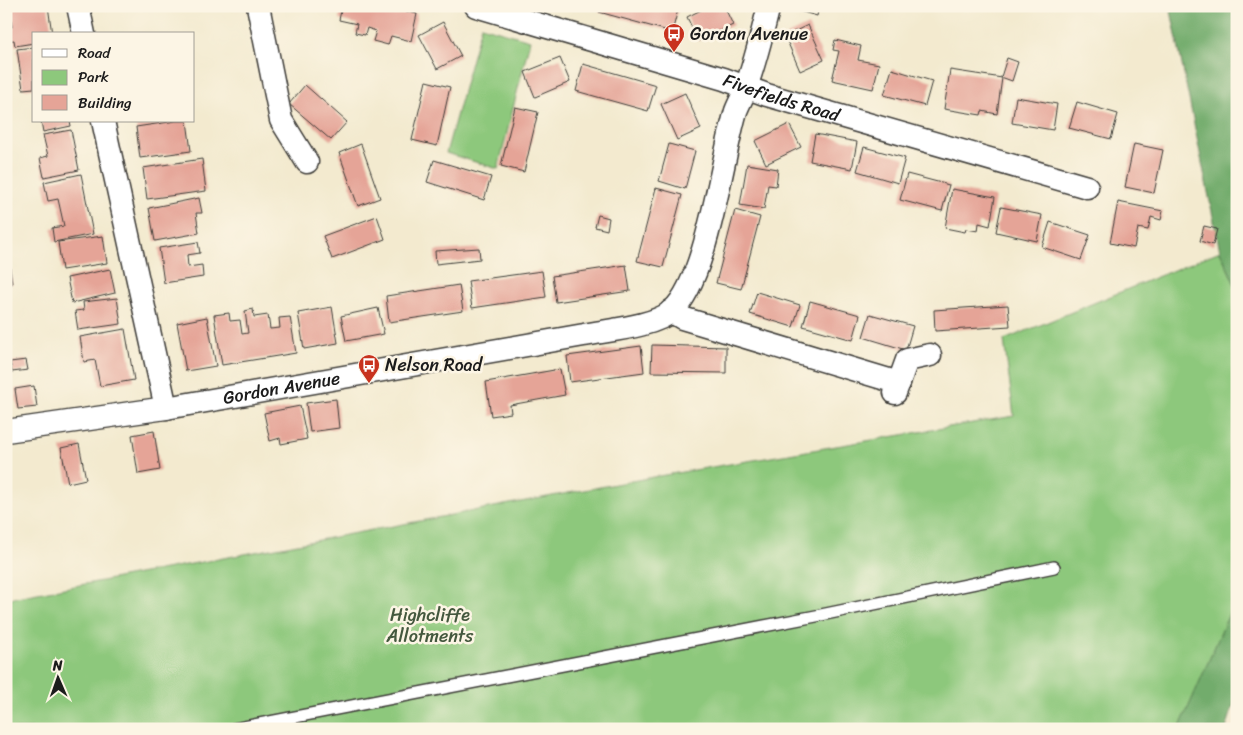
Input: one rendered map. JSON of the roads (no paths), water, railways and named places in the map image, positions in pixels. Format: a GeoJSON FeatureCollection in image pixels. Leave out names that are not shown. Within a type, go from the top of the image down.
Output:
{"type":"FeatureCollection","features":[{"type":"Feature","properties":{"kind":"street"},"geometry":{"type":"LineString","coordinates":[[78,6],[84,32]]}},
{"type":"Feature","properties":{"kind":"street"},"geometry":{"type":"LineString","coordinates":[[258,6],[281,120],[307,162]]}},
{"type":"Feature","properties":{"kind":"street","name":"Fivefields Road"},"geometry":{"type":"LineString","coordinates":[[476,6],[746,88],[1087,187]]}},
{"type":"Feature","properties":{"kind":"street"},"geometry":{"type":"LineString","coordinates":[[769,6],[746,88],[736,110],[714,206],[694,274],[683,296],[671,312],[682,318],[897,388],[907,360],[930,355]]}},
{"type":"Feature","properties":{"kind":"street"},"geometry":{"type":"LineString","coordinates":[[103,122],[166,408]]}},
{"type":"Feature","properties":{"kind":"street","name":"Gordon Avenue"},"geometry":{"type":"LineString","coordinates":[[6,431],[166,408],[584,335],[648,322],[671,312]]}},
{"type":"Feature","properties":{"kind":"lane"},"geometry":{"type":"LineString","coordinates":[[233,729],[816,616],[1054,567]]}},
{"type":"Feature","properties":{"kind":"place","name":"Gordon Avenue"},"geometry":{"type":"Point","coordinates":[674,53]}},
{"type":"Feature","properties":{"kind":"place","name":"Nelson Road"},"geometry":{"type":"Point","coordinates":[369,384]}},
{"type":"Feature","properties":{"kind":"park label","name":"Highcliffe Allotments"},"geometry":{"type":"Point","coordinates":[430,625]}}]}
